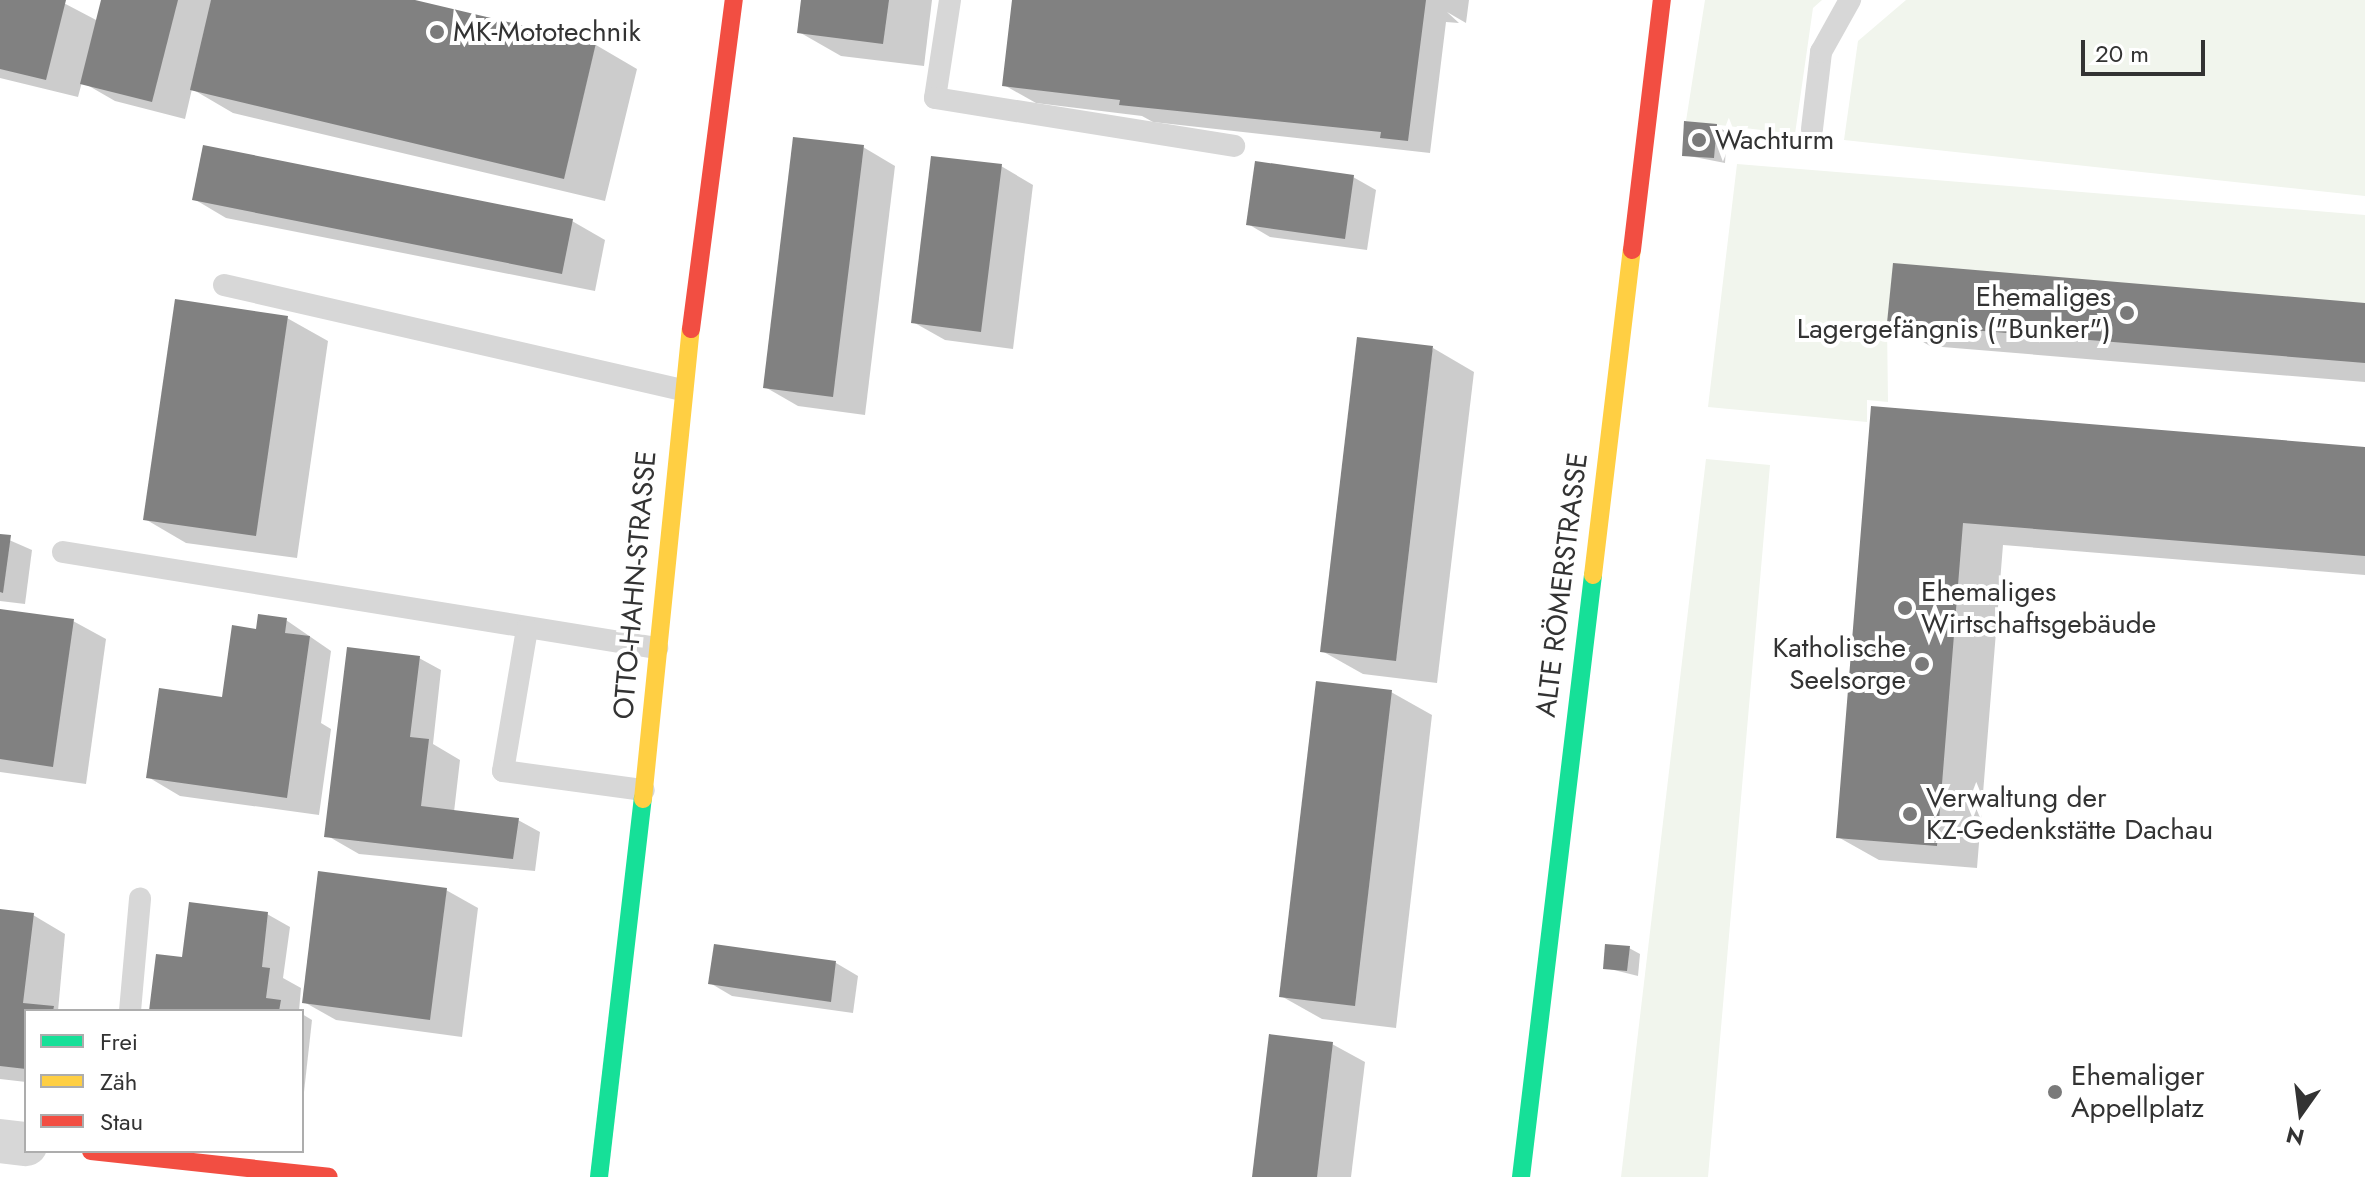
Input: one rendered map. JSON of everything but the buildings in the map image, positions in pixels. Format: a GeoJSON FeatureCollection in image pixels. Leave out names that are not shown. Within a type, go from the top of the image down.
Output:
{"type":"FeatureCollection","features":[{"type":"Feature","properties":{"kind":"street","name":"OTTO-HAHN-STRASSE"},"geometry":{"type":"LineString","coordinates":[[599,1177],[644,790],[682,390],[734,0]]}},
{"type":"Feature","properties":{"kind":"street","name":"ALTE RÖMERSTRASSE"},"geometry":{"type":"LineString","coordinates":[[1521,1177],[1662,0]]}},
{"type":"Feature","properties":{"kind":"street"},"geometry":{"type":"LineString","coordinates":[[0,1141],[24,1144]]}},
{"type":"Feature","properties":{"kind":"street"},"geometry":{"type":"LineString","coordinates":[[124,1153],[329,1177]]}},
{"type":"Feature","properties":{"kind":"lane"},"geometry":{"type":"LineString","coordinates":[[950,0],[935,98],[1234,146]]}},
{"type":"Feature","properties":{"kind":"lane"},"geometry":{"type":"LineString","coordinates":[[1812,129],[1821,52],[1850,0]]}},
{"type":"Feature","properties":{"kind":"lane"},"geometry":{"type":"LineString","coordinates":[[224,285],[682,390]]}},
{"type":"Feature","properties":{"kind":"lane"},"geometry":{"type":"LineString","coordinates":[[63,552],[657,648]]}},
{"type":"Feature","properties":{"kind":"lane"},"geometry":{"type":"LineString","coordinates":[[527,629],[503,771],[644,790]]}},
{"type":"Feature","properties":{"kind":"lane"},"geometry":{"type":"LineString","coordinates":[[130,1009],[140,898]]}},
{"type":"Feature","properties":{"kind":"shaded area"},"geometry":{"type":"Polygon","coordinates":[[[1705,0],[1822,0],[1813,8],[1795,134],[1686,121],[1705,0]]]}},
{"type":"Feature","properties":{"kind":"shaded area"},"geometry":{"type":"Polygon","coordinates":[[[1906,0],[2365,0],[2365,196],[1844,140],[1858,41],[1906,0]]]}},
{"type":"Feature","properties":{"kind":"shaded area"},"geometry":{"type":"Polygon","coordinates":[[[1737,164],[2365,215],[2365,303],[1887,323],[1888,402],[1867,400],[1867,422],[1708,407],[1737,164]]]}},
{"type":"Feature","properties":{"kind":"shaded area"},"geometry":{"type":"Polygon","coordinates":[[[1706,459],[1770,465],[1708,1177],[1621,1177],[1706,459]]]}},
{"type":"Feature","properties":{"kind":"traffic: fast"},"geometry":{"type":"LineString","coordinates":[[1521,1177],[1593,575]]}},
{"type":"Feature","properties":{"kind":"traffic: fast"},"geometry":{"type":"LineString","coordinates":[[599,1177],[643,799]]}},
{"type":"Feature","properties":{"kind":"traffic: slow"},"geometry":{"type":"LineString","coordinates":[[1593,575],[1632,250]]}},
{"type":"Feature","properties":{"kind":"traffic: slow"},"geometry":{"type":"LineString","coordinates":[[643,799],[691,329]]}},
{"type":"Feature","properties":{"kind":"traffic: jam"},"geometry":{"type":"LineString","coordinates":[[691,329],[734,0]]}},
{"type":"Feature","properties":{"kind":"traffic: jam"},"geometry":{"type":"LineString","coordinates":[[1632,250],[1662,0]]}},
{"type":"Feature","properties":{"kind":"traffic: jam"},"geometry":{"type":"LineString","coordinates":[[109,1153],[329,1177]]}},
{"type":"Feature","properties":{"kind":"place","name":"MK-Mototechnik"},"geometry":{"type":"Point","coordinates":[437,32]}},
{"type":"Feature","properties":{"kind":"place","name":"Wachturm"},"geometry":{"type":"Point","coordinates":[1699,140]}},
{"type":"Feature","properties":{"kind":"place","name":"Ehemaliges Lagergefängnis (\"Bunker\")"},"geometry":{"type":"Point","coordinates":[2127,313]}},
{"type":"Feature","properties":{"kind":"place","name":"Ehemaliges Wirtschaftsgebäude"},"geometry":{"type":"Point","coordinates":[1905,608]}},
{"type":"Feature","properties":{"kind":"place","name":"Katholische Seelsorge"},"geometry":{"type":"Point","coordinates":[1922,664]}},
{"type":"Feature","properties":{"kind":"place","name":"Verwaltung der KZ-Gedenkstätte Dachau"},"geometry":{"type":"Point","coordinates":[1910,814]}},
{"type":"Feature","properties":{"kind":"place","name":"Ehemaliger Appellplatz"},"geometry":{"type":"Point","coordinates":[2055,1092]}}]}
